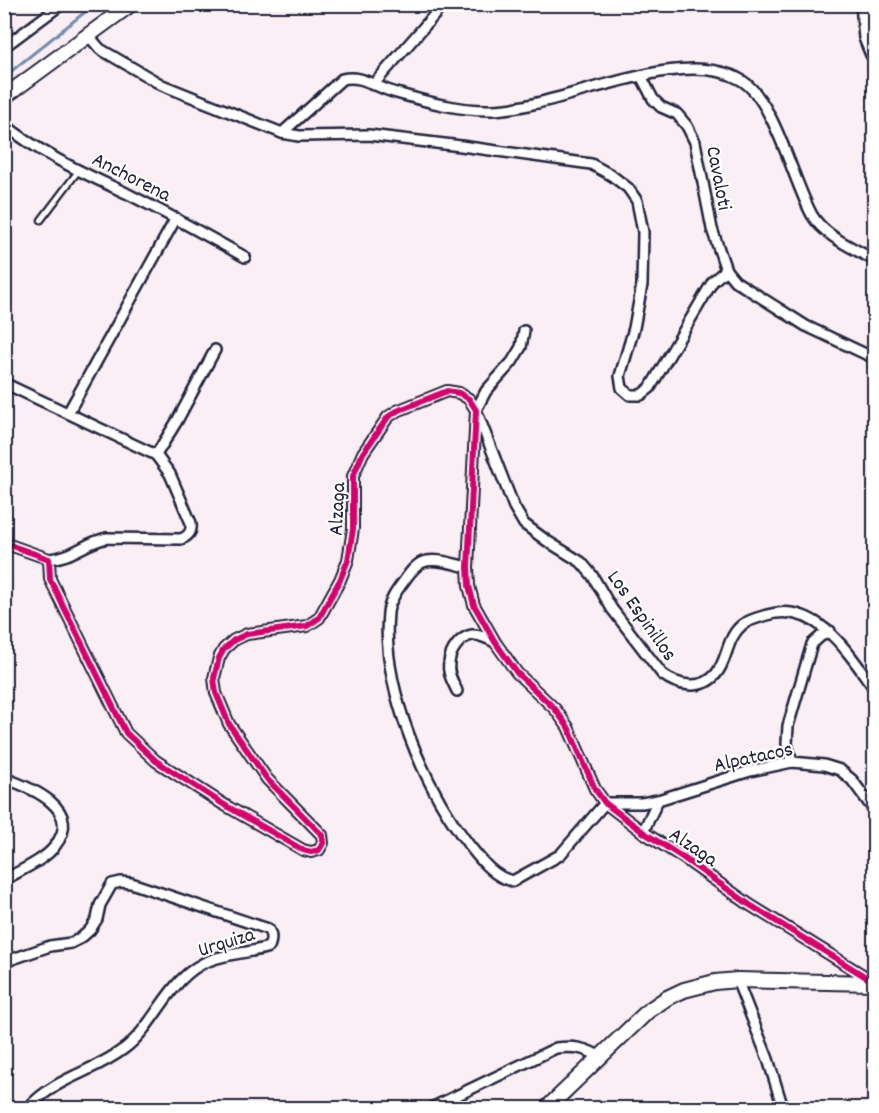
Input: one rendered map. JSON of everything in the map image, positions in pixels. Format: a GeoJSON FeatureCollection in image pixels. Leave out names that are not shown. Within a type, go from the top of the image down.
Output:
{"type":"FeatureCollection","features":[{"type":"Feature","properties":{"kind":"main road"},"geometry":{"type":"LineString","coordinates":[[4,97],[131,4]]}},
{"type":"Feature","properties":{"kind":"main road"},"geometry":{"type":"LineString","coordinates":[[547,1108],[602,1058],[648,1011],[667,998],[702,984],[736,980],[874,983]]}},
{"type":"Feature","properties":{"kind":"street"},"geometry":{"type":"LineString","coordinates":[[4,47],[62,4]]}},
{"type":"Feature","properties":{"kind":"street"},"geometry":{"type":"LineString","coordinates":[[373,85],[444,4]]}},
{"type":"Feature","properties":{"kind":"street"},"geometry":{"type":"LineString","coordinates":[[861,4],[864,38],[871,55]]}},
{"type":"Feature","properties":{"kind":"street"},"geometry":{"type":"LineString","coordinates":[[88,36],[100,49],[162,85],[282,132],[299,136],[369,135],[591,164],[628,188],[637,201],[643,232],[642,285],[634,328],[620,376],[622,388],[630,395],[641,395],[650,388],[713,281],[726,270],[735,282],[806,326],[874,358]]}},
{"type":"Feature","properties":{"kind":"street"},"geometry":{"type":"LineString","coordinates":[[282,132],[342,79],[358,78],[392,92],[440,104],[491,110],[525,107],[641,76],[683,69],[719,71],[741,80],[758,95],[813,216],[828,232],[874,260]]}},
{"type":"Feature","properties":{"kind":"street","name":"Cavaloti"},"geometry":{"type":"LineString","coordinates":[[641,76],[653,99],[661,107],[677,114],[687,126],[695,142],[712,229],[726,270]]}},
{"type":"Feature","properties":{"kind":"street","name":"Anchorena"},"geometry":{"type":"LineString","coordinates":[[4,124],[16,134],[79,170],[176,218],[245,257]]}},
{"type":"Feature","properties":{"kind":"street"},"geometry":{"type":"LineString","coordinates":[[68,413],[176,218]]}},
{"type":"Feature","properties":{"kind":"street"},"geometry":{"type":"LineString","coordinates":[[476,410],[486,392],[521,347],[524,332]]}},
{"type":"Feature","properties":{"kind":"street"},"geometry":{"type":"LineString","coordinates":[[156,455],[215,350]]}},
{"type":"Feature","properties":{"kind":"street"},"geometry":{"type":"LineString","coordinates":[[4,383],[156,455],[170,474],[191,523],[188,536],[181,539],[107,538],[98,540],[62,558],[49,559],[4,543]]}},
{"type":"Feature","properties":{"kind":"street","name":"Alzaga"},"geometry":{"type":"LineString","coordinates":[[49,559],[50,579],[126,733],[156,761],[223,804],[303,850],[311,852],[319,850],[323,843],[322,835],[267,779],[229,724],[216,693],[214,678],[219,658],[234,640],[247,634],[307,627],[319,618],[348,560],[353,530],[353,476],[363,453],[387,417],[447,391],[459,393],[469,399],[476,410],[468,567],[469,586],[474,605],[495,642],[517,673],[555,709],[568,728],[595,789],[605,803],[643,832],[750,905],[874,983]]}},
{"type":"Feature","properties":{"kind":"street","name":"Los Espinillos"},"geometry":{"type":"LineString","coordinates":[[476,410],[514,507],[524,524],[581,562],[592,575],[612,609],[662,674],[672,682],[689,686],[710,680],[717,674],[731,638],[742,625],[778,612],[799,614],[830,631],[874,688]]}},
{"type":"Feature","properties":{"kind":"street"},"geometry":{"type":"LineString","coordinates":[[468,567],[424,561],[413,570],[394,594],[388,611],[389,653],[395,692],[411,741],[436,797],[458,831],[490,870],[505,880],[513,881],[560,855],[605,803]]}},
{"type":"Feature","properties":{"kind":"street"},"geometry":{"type":"LineString","coordinates":[[792,762],[787,744],[788,726],[812,644],[830,631]]}},
{"type":"Feature","properties":{"kind":"street"},"geometry":{"type":"LineString","coordinates":[[457,691],[450,676],[448,663],[455,645],[472,635],[495,642]]}},
{"type":"Feature","properties":{"kind":"street","name":"Alpatacos"},"geometry":{"type":"LineString","coordinates":[[605,803],[642,803],[658,800],[750,771],[792,762],[824,765],[840,770],[852,780],[874,810]]}},
{"type":"Feature","properties":{"kind":"street"},"geometry":{"type":"LineString","coordinates":[[4,778],[43,795],[59,810],[64,820],[63,832],[54,848],[4,880]]}},
{"type":"Feature","properties":{"kind":"street"},"geometry":{"type":"LineString","coordinates":[[643,832],[658,800]]}},
{"type":"Feature","properties":{"kind":"street","name":"Urquiza"},"geometry":{"type":"LineString","coordinates":[[4,962],[81,938],[97,919],[105,894],[112,884],[121,882],[131,883],[268,929],[271,933],[272,940],[269,946],[210,960],[192,970],[176,986],[128,1046],[112,1058],[52,1087],[28,1108]]}},
{"type":"Feature","properties":{"kind":"street"},"geometry":{"type":"LineString","coordinates":[[736,980],[768,1059],[783,1108]]}},
{"type":"Feature","properties":{"kind":"street"},"geometry":{"type":"LineString","coordinates":[[431,1108],[556,1048],[588,1049],[602,1058]]}},
{"type":"Feature","properties":{"kind":"lane"},"geometry":{"type":"LineString","coordinates":[[41,220],[79,170]]}},
{"type":"Feature","properties":{"kind":"waterway"},"geometry":{"type":"LineString","coordinates":[[4,77],[95,4]]}},
{"type":"Feature","properties":{"kind":"cycle path"},"geometry":{"type":"LineString","coordinates":[[4,543],[49,559],[50,579],[126,733],[156,761],[223,804],[303,850],[311,852],[319,850],[323,843],[322,835],[267,779],[229,724],[216,693],[214,678],[219,658],[224,649],[234,640],[247,634],[307,626],[319,618],[348,560],[353,529],[353,476],[363,453],[388,417],[397,411],[447,391],[459,393],[469,399],[476,410],[468,567],[469,586],[474,605],[495,642],[517,673],[555,709],[568,727],[595,789],[605,803],[643,832],[750,905],[874,982]]}}]}
